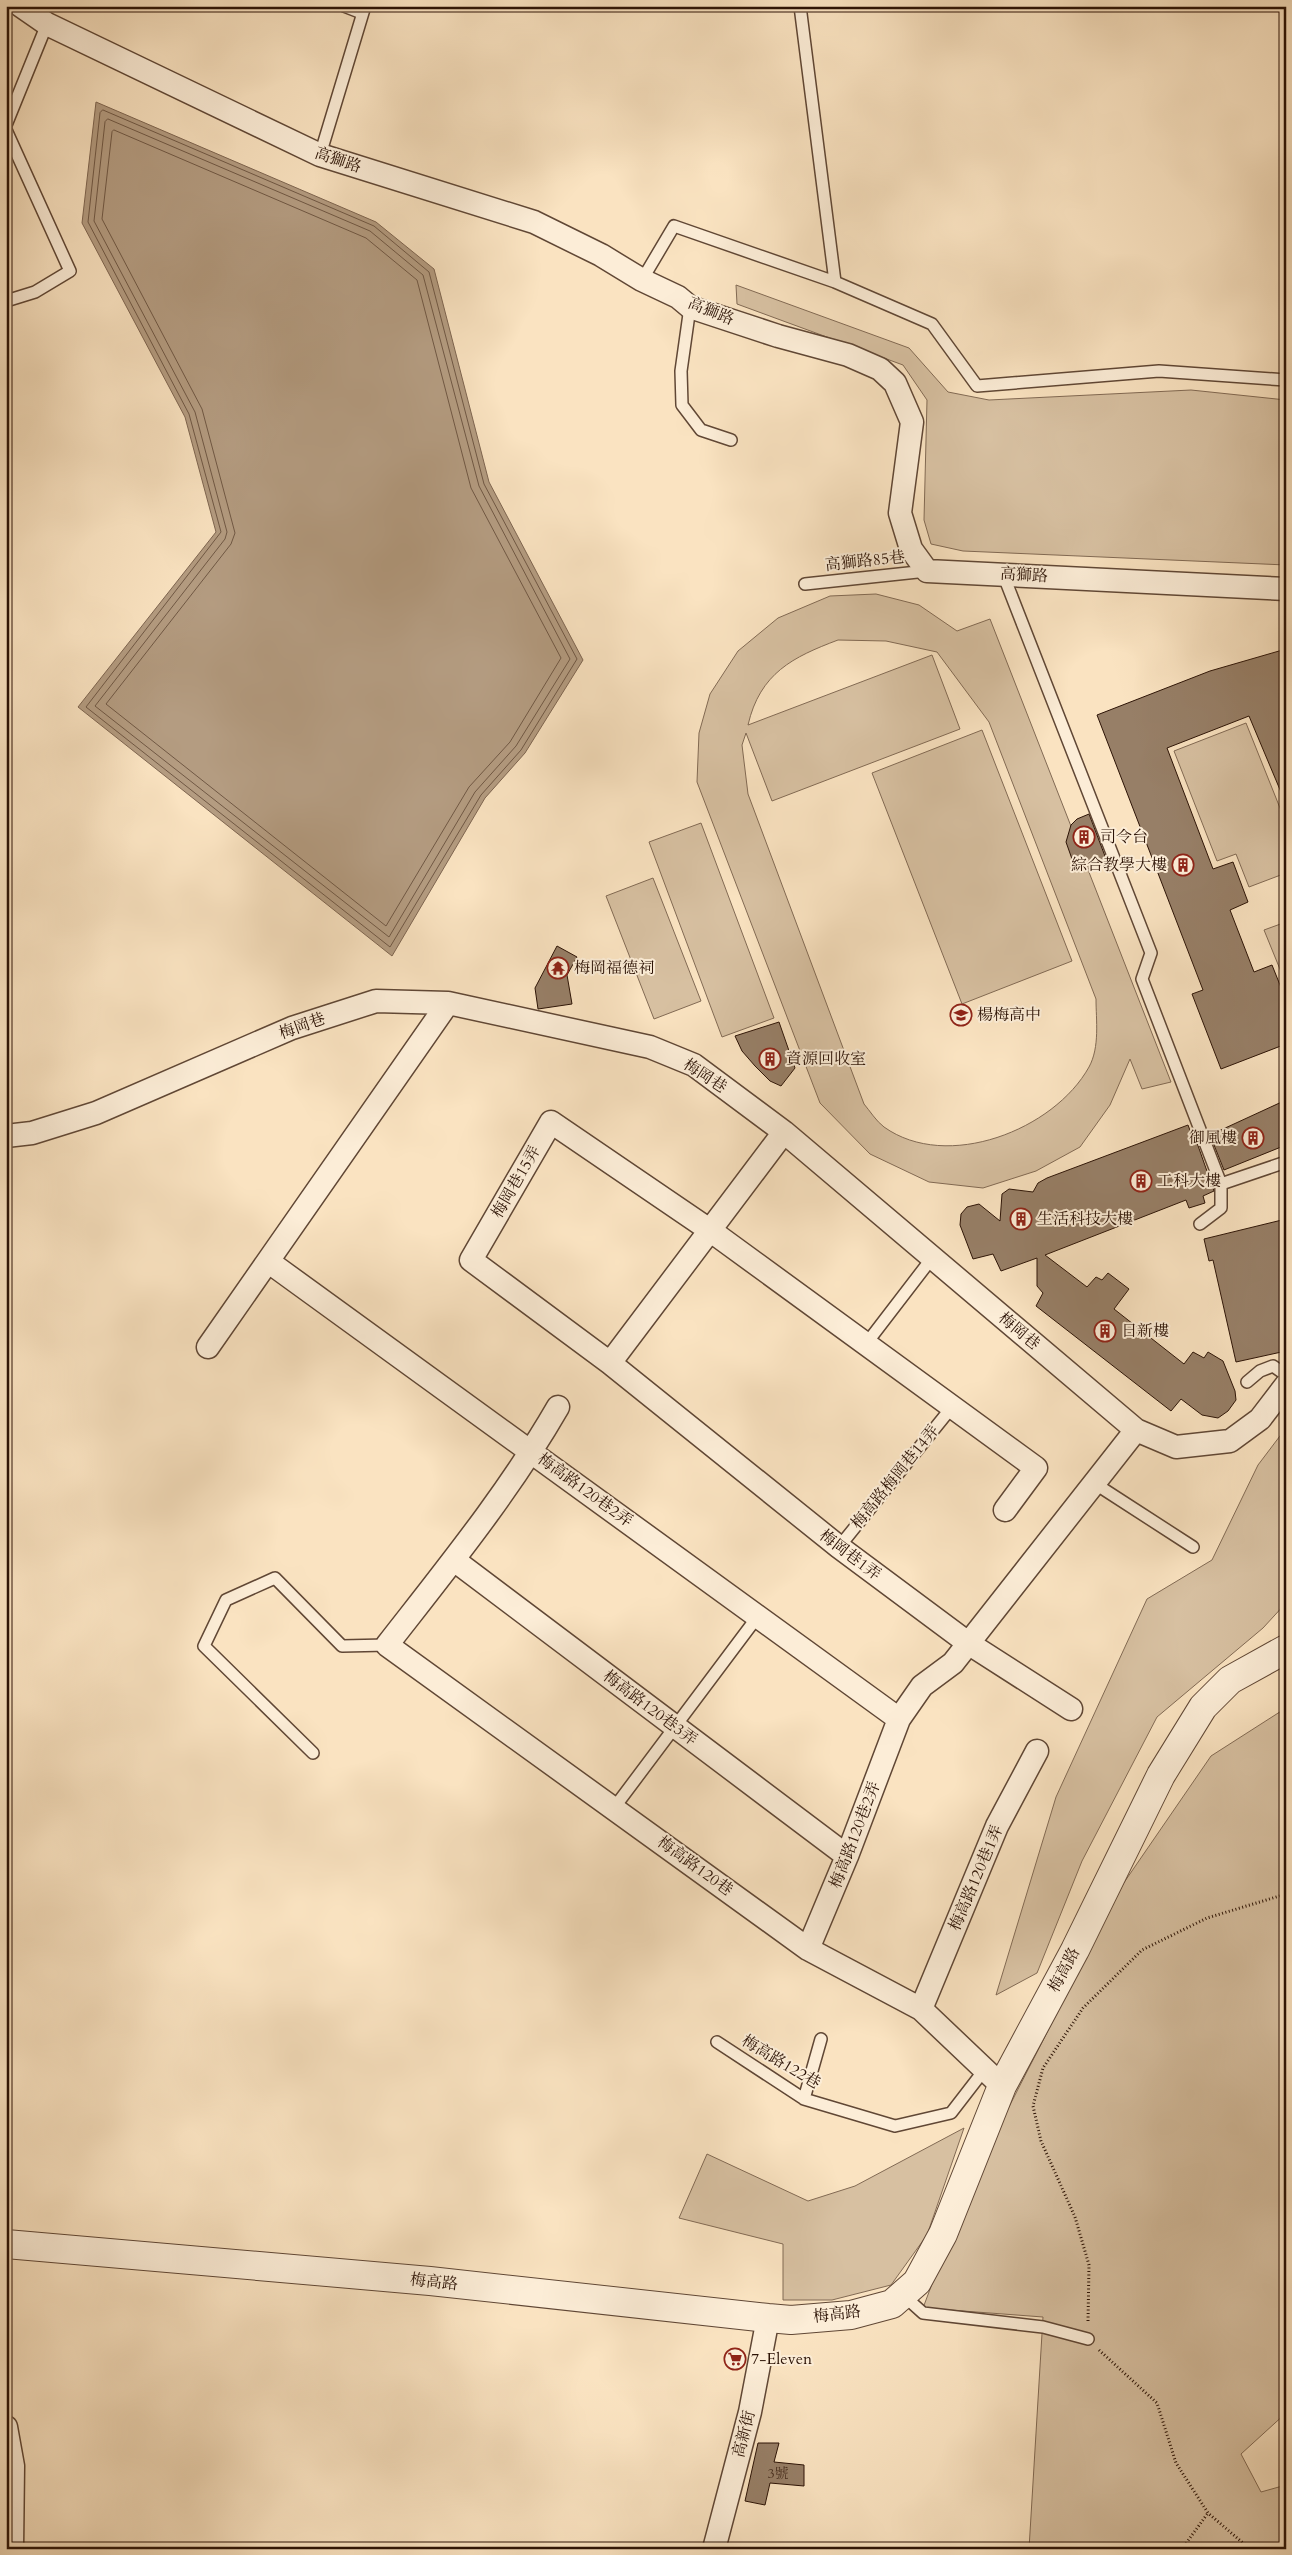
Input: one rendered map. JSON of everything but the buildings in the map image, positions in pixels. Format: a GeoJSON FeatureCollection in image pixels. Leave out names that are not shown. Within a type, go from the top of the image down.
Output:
{"type":"FeatureCollection","features":[{"type":"Feature","properties":{"kind":"street","name":"高獅路"},"geometry":{"type":"LineString","coordinates":[[21,6],[47,24],[320,155],[534,222],[601,255],[642,280],[678,297],[690,307],[778,336],[848,354],[880,369],[895,383],[912,422],[900,513],[911,549],[927,570],[1286,589]]}},
{"type":"Feature","properties":{"kind":"street","name":"梅岡巷"},"geometry":{"type":"LineString","coordinates":[[6,1136],[32,1133],[96,1113],[292,1028],[376,1001],[448,1003],[650,1047],[694,1066],[784,1132],[1136,1430],[1176,1448],[1230,1441],[1260,1419],[1286,1385]]}},
{"type":"Feature","properties":{"kind":"street"},"geometry":{"type":"LineString","coordinates":[[208,1347],[448,1003]]}},
{"type":"Feature","properties":{"kind":"street","name":"梅岡巷15弄"},"geometry":{"type":"LineString","coordinates":[[734,1462],[610,1363],[471,1260],[551,1122],[710,1231],[866,1344]]}},
{"type":"Feature","properties":{"kind":"street"},"geometry":{"type":"LineString","coordinates":[[610,1363],[784,1132]]}},
{"type":"Feature","properties":{"kind":"street","name":"梅高路120巷2弄"},"geometry":{"type":"LineString","coordinates":[[269,1262],[900,1719]]}},
{"type":"Feature","properties":{"kind":"street"},"geometry":{"type":"LineString","coordinates":[[866,1344],[1036,1468],[1005,1510]]}},
{"type":"Feature","properties":{"kind":"street"},"geometry":{"type":"LineString","coordinates":[[387,1645],[454,1560],[532,1452],[558,1407]]}},
{"type":"Feature","properties":{"kind":"street"},"geometry":{"type":"LineString","coordinates":[[968,1643],[1136,1430]]}},
{"type":"Feature","properties":{"kind":"street","name":"梅岡巷1弄"},"geometry":{"type":"LineString","coordinates":[[734,1462],[839,1548],[968,1643],[1071,1710]]}},
{"type":"Feature","properties":{"kind":"street","name":"梅高路120巷3弄"},"geometry":{"type":"LineString","coordinates":[[454,1560],[847,1856]]}},
{"type":"Feature","properties":{"kind":"street","name":"梅高路120巷2弄"},"geometry":{"type":"LineString","coordinates":[[808,1949],[847,1856],[900,1719],[922,1686],[953,1663],[968,1643]]}},
{"type":"Feature","properties":{"kind":"street","name":"梅高路120巷"},"geometry":{"type":"LineString","coordinates":[[387,1645],[808,1949],[921,2008],[993,2078]]}},
{"type":"Feature","properties":{"kind":"street","name":"梅高路"},"geometry":{"type":"LineString","coordinates":[[6,2244],[430,2281],[791,2320],[851,2315],[892,2304],[917,2282],[943,2234],[993,2078],[1075,1950],[1161,1775],[1203,1707],[1230,1680],[1286,1649]]}},
{"type":"Feature","properties":{"kind":"street","name":"梅高路120巷1弄"},"geometry":{"type":"LineString","coordinates":[[921,2008],[997,1826],[1037,1751]]}},
{"type":"Feature","properties":{"kind":"street","name":"高新街"},"geometry":{"type":"LineString","coordinates":[[714,2549],[750,2412],[768,2318]]}},
{"type":"Feature","properties":{"kind":"street"},"geometry":{"type":"LineString","coordinates":[[6,2427],[13,2466],[12,2549]]}},
{"type":"Feature","properties":{"kind":"lane"},"geometry":{"type":"LineString","coordinates":[[320,155],[363,10],[344,6]]}},
{"type":"Feature","properties":{"kind":"lane"},"geometry":{"type":"LineString","coordinates":[[800,6],[835,282]]}},
{"type":"Feature","properties":{"kind":"lane"},"geometry":{"type":"LineString","coordinates":[[6,125],[47,24]]}},
{"type":"Feature","properties":{"kind":"lane"},"geometry":{"type":"LineString","coordinates":[[6,130],[70,271],[35,292],[6,301]]}},
{"type":"Feature","properties":{"kind":"lane"},"geometry":{"type":"LineString","coordinates":[[642,280],[674,226],[835,282],[932,324],[977,386],[1159,371],[1286,380]]}},
{"type":"Feature","properties":{"kind":"lane"},"geometry":{"type":"LineString","coordinates":[[690,307],[681,371],[682,405],[701,430],[731,440]]}},
{"type":"Feature","properties":{"kind":"lane","name":"高獅路85巷"},"geometry":{"type":"LineString","coordinates":[[805,584],[927,570]]}},
{"type":"Feature","properties":{"kind":"lane"},"geometry":{"type":"LineString","coordinates":[[1003,574],[1151,954],[1142,979],[1222,1184],[1221,1208],[1200,1224]]}},
{"type":"Feature","properties":{"kind":"lane"},"geometry":{"type":"LineString","coordinates":[[1222,1184],[1286,1162]]}},
{"type":"Feature","properties":{"kind":"lane"},"geometry":{"type":"LineString","coordinates":[[866,1344],[932,1258]]}},
{"type":"Feature","properties":{"kind":"lane"},"geometry":{"type":"LineString","coordinates":[[1247,1382],[1260,1371],[1273,1366],[1286,1375]]}},
{"type":"Feature","properties":{"kind":"lane","name":"梅高路梅岡巷14弄"},"geometry":{"type":"LineString","coordinates":[[839,1548],[952,1406]]}},
{"type":"Feature","properties":{"kind":"lane"},"geometry":{"type":"LineString","coordinates":[[1094,1483],[1193,1547]]}},
{"type":"Feature","properties":{"kind":"lane"},"geometry":{"type":"LineString","coordinates":[[313,1753],[204,1646],[226,1600],[275,1578],[342,1646],[387,1645]]}},
{"type":"Feature","properties":{"kind":"lane"},"geometry":{"type":"LineString","coordinates":[[614,1808],[758,1616]]}},
{"type":"Feature","properties":{"kind":"lane"},"geometry":{"type":"LineString","coordinates":[[804,2099],[821,2039]]}},
{"type":"Feature","properties":{"kind":"lane","name":"梅高路122巷"},"geometry":{"type":"LineString","coordinates":[[717,2042],[804,2099],[895,2126],[951,2113],[993,2078]]}},
{"type":"Feature","properties":{"kind":"lane"},"geometry":{"type":"LineString","coordinates":[[903,2295],[923,2313],[1043,2327],[1088,2339]]}},
{"type":"Feature","properties":{"kind":"path"},"geometry":{"type":"LineString","coordinates":[[1250,2549],[1208,2513],[1176,2463],[1157,2403],[1088,2339],[1089,2265],[1075,2217],[1041,2141],[1033,2106],[1043,2068],[1083,2008],[1142,1950],[1207,1918],[1286,1894]]}},
{"type":"Feature","properties":{"kind":"path"},"geometry":{"type":"LineString","coordinates":[[1182,2549],[1208,2513]]}},
{"type":"Feature","properties":{"kind":"shaded area"},"geometry":{"type":"Polygon","coordinates":[[[736,285],[909,348],[948,392],[989,400],[1191,390],[1286,400],[1286,565],[963,551],[931,544],[924,520],[927,400],[903,365],[737,304],[736,285]]]}},
{"type":"Feature","properties":{"kind":"shaded area"},"geometry":{"type":"Polygon","coordinates":[[[876,594],[919,605],[957,631],[990,619],[1171,1082],[1142,1089],[1130,1059],[1110,1105],[1080,1147],[1036,1171],[983,1188],[929,1182],[870,1154],[820,1103],[697,782],[699,733],[710,694],[738,651],[778,618],[830,596],[876,594]],[[838,640],[793,661],[781,669],[761,692],[753,707],[748,725],[932,655],[960,729],[772,801],[746,733],[742,745],[748,794],[864,1104],[884,1127],[909,1140],[938,1145],[967,1144],[997,1138],[1025,1126],[1051,1109],[1073,1090],[1089,1067],[1095,1051],[1097,1033],[1096,999],[989,722],[937,652],[886,641],[838,640]]]}},
{"type":"Feature","properties":{"kind":"shaded area"},"geometry":{"type":"Polygon","coordinates":[[[1246,723],[1286,823],[1286,873],[1249,887],[1236,854],[1217,861],[1174,751],[1246,723]]]}},
{"type":"Feature","properties":{"kind":"shaded area"},"geometry":{"type":"Polygon","coordinates":[[[982,730],[1072,961],[962,1004],[872,773],[982,730]]]}},
{"type":"Feature","properties":{"kind":"shaded area"},"geometry":{"type":"Polygon","coordinates":[[[701,823],[774,1018],[722,1037],[649,842],[701,823]]]}},
{"type":"Feature","properties":{"kind":"shaded area"},"geometry":{"type":"Polygon","coordinates":[[[653,878],[701,1001],[654,1019],[606,896],[653,878]]]}},
{"type":"Feature","properties":{"kind":"shaded area"},"geometry":{"type":"Polygon","coordinates":[[[1286,922],[1286,984],[1264,930],[1286,922]]]}},
{"type":"Feature","properties":{"kind":"shaded area"},"geometry":{"type":"Polygon","coordinates":[[[1286,1428],[1286,1603],[1263,1628],[1157,1717],[1082,1861],[1037,1973],[996,1995],[1056,1797],[1147,1599],[1212,1560],[1258,1465],[1286,1428]]]}},
{"type":"Feature","properties":{"kind":"shaded area"},"geometry":{"type":"Polygon","coordinates":[[[1286,1708],[1286,2413],[1241,2454],[1261,2492],[1286,2485],[1286,2549],[1029,2549],[1043,2317],[923,2308],[969,2185],[1123,1884],[1211,1756],[1286,1708]]]}},
{"type":"Feature","properties":{"kind":"shaded area"},"geometry":{"type":"Polygon","coordinates":[[[964,2128],[927,2235],[891,2285],[832,2300],[783,2300],[783,2244],[679,2218],[707,2154],[808,2201],[855,2186],[964,2128]]]}},
{"type":"Feature","properties":{"kind":"water"},"geometry":{"type":"Polygon","coordinates":[[[96,102],[376,222],[434,269],[489,482],[583,660],[525,753],[485,798],[392,956],[78,707],[216,532],[185,417],[82,223],[96,102]]]}},
{"type":"Feature","properties":{"kind":"place","name":"司令台"},"geometry":{"type":"Point","coordinates":[1084,837]}},
{"type":"Feature","properties":{"kind":"place","name":"綜合教學大樓"},"geometry":{"type":"Point","coordinates":[1183,865]}},
{"type":"Feature","properties":{"kind":"place","name":"梅岡福德祠"},"geometry":{"type":"Point","coordinates":[558,968]}},
{"type":"Feature","properties":{"kind":"place","name":"楊梅高中"},"geometry":{"type":"Point","coordinates":[961,1015]}},
{"type":"Feature","properties":{"kind":"place","name":"資源回收室"},"geometry":{"type":"Point","coordinates":[770,1059]}},
{"type":"Feature","properties":{"kind":"place","name":"御風樓"},"geometry":{"type":"Point","coordinates":[1253,1138]}},
{"type":"Feature","properties":{"kind":"place","name":"工科大樓"},"geometry":{"type":"Point","coordinates":[1141,1181]}},
{"type":"Feature","properties":{"kind":"place","name":"生活科技大樓"},"geometry":{"type":"Point","coordinates":[1021,1219]}},
{"type":"Feature","properties":{"kind":"place","name":"日新樓"},"geometry":{"type":"Point","coordinates":[1105,1331]}},
{"type":"Feature","properties":{"kind":"place","name":"7-Eleven"},"geometry":{"type":"Point","coordinates":[735,2359]}}]}
